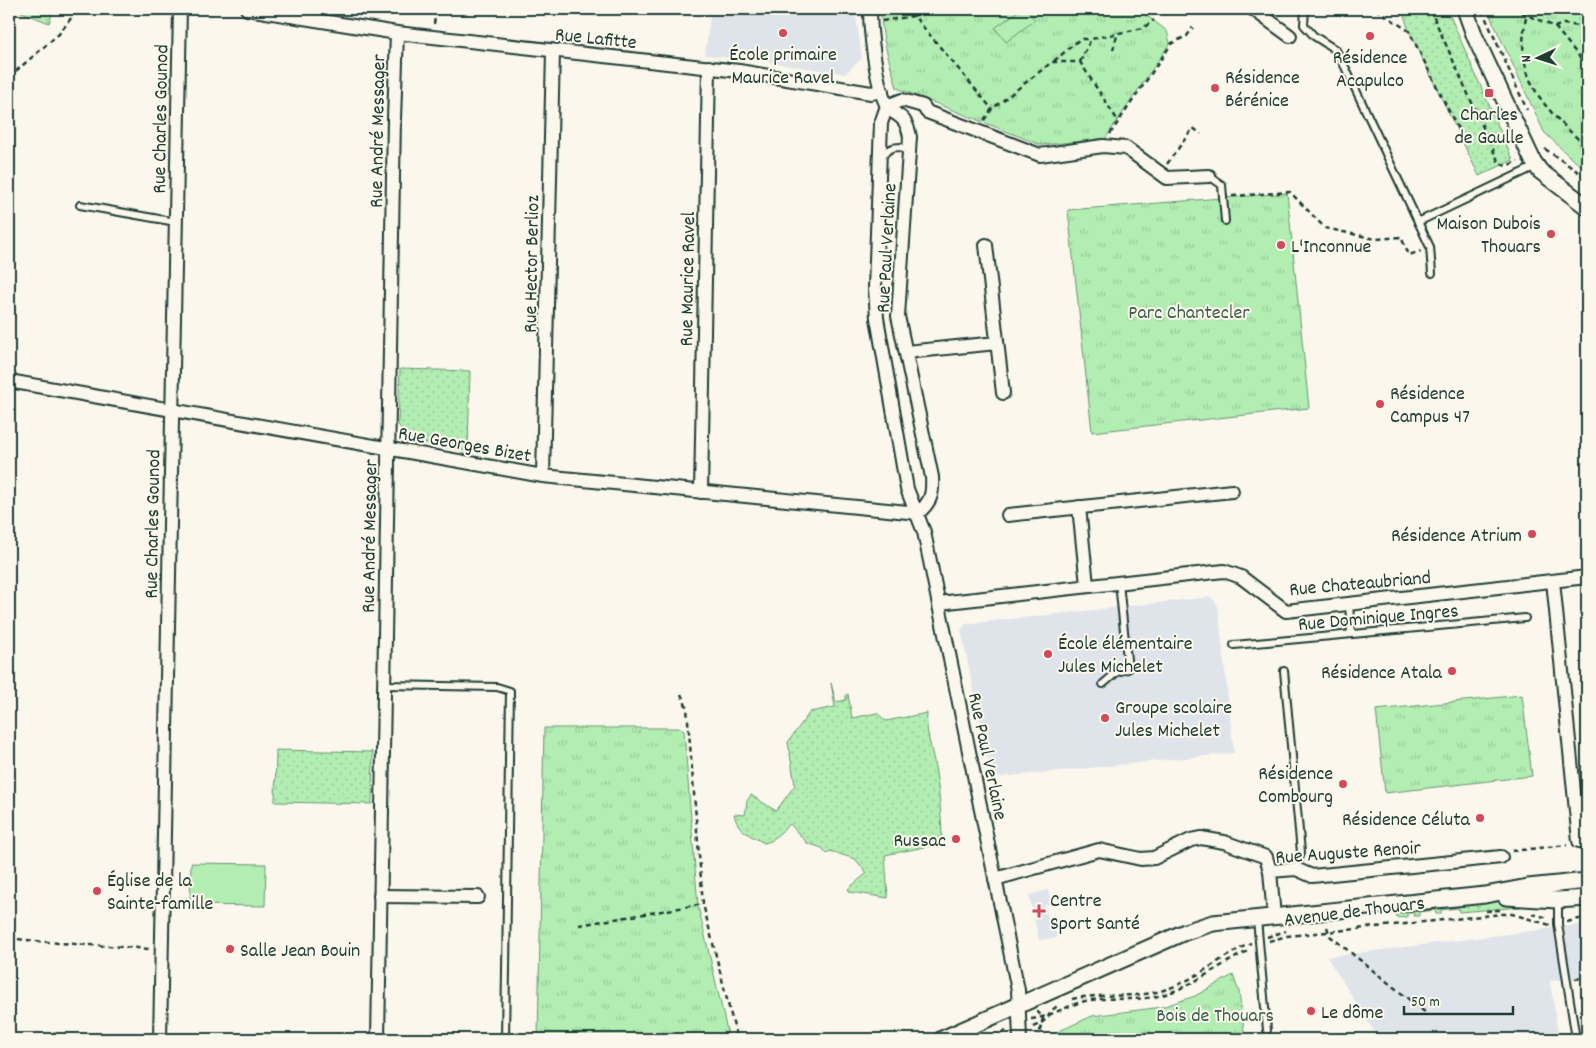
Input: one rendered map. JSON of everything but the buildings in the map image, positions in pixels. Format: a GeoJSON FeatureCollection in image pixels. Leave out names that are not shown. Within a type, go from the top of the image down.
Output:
{"type":"FeatureCollection","features":[{"type":"Feature","properties":{"kind":"street","name":"Rue Charles Gounod"},"geometry":{"type":"LineString","coordinates":[[160,1039],[180,9]]}},
{"type":"Feature","properties":{"kind":"street","name":"Rue Lafitte"},"geometry":{"type":"LineString","coordinates":[[247,9],[397,33],[553,52],[709,67],[871,92],[882,91]]}},
{"type":"Feature","properties":{"kind":"street"},"geometry":{"type":"LineString","coordinates":[[870,9],[870,23],[882,91],[887,106],[898,113],[907,123],[927,112]]}},
{"type":"Feature","properties":{"kind":"street"},"geometry":{"type":"LineString","coordinates":[[1253,9],[1290,36]]}},
{"type":"Feature","properties":{"kind":"street"},"geometry":{"type":"LineString","coordinates":[[1465,9],[1533,161],[1587,207]]}},
{"type":"Feature","properties":{"kind":"street","name":"Rue André Messager"},"geometry":{"type":"LineString","coordinates":[[378,1039],[397,33]]}},
{"type":"Feature","properties":{"kind":"street","name":"Rue Hector Berlioz"},"geometry":{"type":"LineString","coordinates":[[544,476],[553,52]]}},
{"type":"Feature","properties":{"kind":"street","name":"Rue Maurice Ravel"},"geometry":{"type":"LineString","coordinates":[[701,492],[709,67]]}},
{"type":"Feature","properties":{"kind":"street"},"geometry":{"type":"LineString","coordinates":[[887,106],[902,100],[923,106],[927,112],[1040,155],[1102,146],[1126,148],[1167,178],[1209,176]]}},
{"type":"Feature","properties":{"kind":"street","name":"Rue Paul Verlaine"},"geometry":{"type":"LineString","coordinates":[[887,106],[881,123],[875,288],[877,318],[907,489],[924,532],[1019,1006],[1025,1026],[1020,1039]]}},
{"type":"Feature","properties":{"kind":"street","name":"Rue Paul Verlaine"},"geometry":{"type":"LineString","coordinates":[[907,123],[909,156],[898,316],[932,477],[933,492],[929,503],[918,513]]}},
{"type":"Feature","properties":{"kind":"street"},"geometry":{"type":"LineString","coordinates":[[986,245],[1003,393]]}},
{"type":"Feature","properties":{"kind":"street"},"geometry":{"type":"LineString","coordinates":[[906,352],[997,343]]}},
{"type":"Feature","properties":{"kind":"street","name":"Rue Georges Bizet"},"geometry":{"type":"LineString","coordinates":[[9,381],[544,476],[918,513]]}},
{"type":"Feature","properties":{"kind":"street"},"geometry":{"type":"LineString","coordinates":[[1008,514],[1232,491]]}},
{"type":"Feature","properties":{"kind":"street"},"geometry":{"type":"LineString","coordinates":[[1079,507],[1087,586]]}},
{"type":"Feature","properties":{"kind":"street","name":"Rue Chateaubriand"},"geometry":{"type":"LineString","coordinates":[[939,603],[1224,571],[1241,577],[1286,611],[1587,577]]}},
{"type":"Feature","properties":{"kind":"street"},"geometry":{"type":"LineString","coordinates":[[1553,582],[1583,840]]}},
{"type":"Feature","properties":{"kind":"street"},"geometry":{"type":"LineString","coordinates":[[995,880],[1100,850],[1141,859],[1154,858],[1191,840],[1200,838],[1224,842],[1266,857],[1270,871]]}},
{"type":"Feature","properties":{"kind":"street","name":"Rue Auguste Renoir"},"geometry":{"type":"LineString","coordinates":[[1274,917],[1270,871],[1296,870],[1312,876],[1501,857]]}},
{"type":"Feature","properties":{"kind":"street","name":"Avenue de Thouars"},"geometry":{"type":"LineString","coordinates":[[942,1039],[1185,932],[1213,924],[1485,895],[1587,881]]}},
{"type":"Feature","properties":{"kind":"street","name":"Avenue de Thouars"},"geometry":{"type":"LineString","coordinates":[[1485,895],[1558,900],[1587,898]]}},
{"type":"Feature","properties":{"kind":"street"},"geometry":{"type":"LineString","coordinates":[[380,896],[478,897]]}},
{"type":"Feature","properties":{"kind":"lane"},"geometry":{"type":"LineString","coordinates":[[1304,9],[1304,25],[1314,36],[1336,50],[1345,68],[1430,247],[1432,273]]}},
{"type":"Feature","properties":{"kind":"lane"},"geometry":{"type":"LineString","coordinates":[[880,159],[886,151],[894,147],[906,150],[909,156]]}},
{"type":"Feature","properties":{"kind":"lane"},"geometry":{"type":"LineString","coordinates":[[1418,222],[1533,161]]}},
{"type":"Feature","properties":{"kind":"lane"},"geometry":{"type":"LineString","coordinates":[[1209,176],[1222,185],[1225,222]]}},
{"type":"Feature","properties":{"kind":"lane"},"geometry":{"type":"LineString","coordinates":[[80,205],[176,222]]}},
{"type":"Feature","properties":{"kind":"lane"},"geometry":{"type":"LineString","coordinates":[[1103,684],[1117,672],[1128,669],[1119,583]]}},
{"type":"Feature","properties":{"kind":"lane"},"geometry":{"type":"LineString","coordinates":[[1349,604],[1351,634]]}},
{"type":"Feature","properties":{"kind":"lane","name":"Rue Dominique Ingres"},"geometry":{"type":"LineString","coordinates":[[1234,646],[1525,618]]}},
{"type":"Feature","properties":{"kind":"lane"},"geometry":{"type":"LineString","coordinates":[[1284,671],[1301,852],[1296,870]]}},
{"type":"Feature","properties":{"kind":"lane"},"geometry":{"type":"LineString","coordinates":[[384,685],[497,687],[510,691],[505,1039]]}},
{"type":"Feature","properties":{"kind":"lane"},"geometry":{"type":"LineString","coordinates":[[1556,884],[1558,920],[1576,1039]]}},
{"type":"Feature","properties":{"kind":"lane"},"geometry":{"type":"LineString","coordinates":[[1257,919],[1267,1030]]}},
{"type":"Feature","properties":{"kind":"path"},"geometry":{"type":"LineString","coordinates":[[9,77],[59,34],[78,9]]}},
{"type":"Feature","properties":{"kind":"path"},"geometry":{"type":"LineString","coordinates":[[870,23],[914,16],[924,9]]}},
{"type":"Feature","properties":{"kind":"path"},"geometry":{"type":"LineString","coordinates":[[1376,9],[1409,31],[1459,131]]}},
{"type":"Feature","properties":{"kind":"path"},"geometry":{"type":"LineString","coordinates":[[1430,9],[1499,163],[1506,166],[1533,161],[1544,149]]}},
{"type":"Feature","properties":{"kind":"path"},"geometry":{"type":"LineString","coordinates":[[1482,9],[1530,118]]}},
{"type":"Feature","properties":{"kind":"path"},"geometry":{"type":"LineString","coordinates":[[1513,9],[1555,27],[1587,66]]}},
{"type":"Feature","properties":{"kind":"path"},"geometry":{"type":"LineString","coordinates":[[1528,9],[1525,57],[1527,72],[1535,92],[1548,111],[1587,147]]}},
{"type":"Feature","properties":{"kind":"path"},"geometry":{"type":"LineString","coordinates":[[914,16],[992,109]]}},
{"type":"Feature","properties":{"kind":"path"},"geometry":{"type":"LineString","coordinates":[[980,132],[986,115],[992,109],[1080,39],[1091,39],[1143,28],[1154,20]]}},
{"type":"Feature","properties":{"kind":"path"},"geometry":{"type":"LineString","coordinates":[[1555,27],[1563,24],[1587,27]]}},
{"type":"Feature","properties":{"kind":"path"},"geometry":{"type":"LineString","coordinates":[[1102,146],[1172,43],[1187,36],[1193,27]]}},
{"type":"Feature","properties":{"kind":"path"},"geometry":{"type":"LineString","coordinates":[[1113,50],[1118,32]]}},
{"type":"Feature","properties":{"kind":"path"},"geometry":{"type":"LineString","coordinates":[[1080,62],[1091,39]]}},
{"type":"Feature","properties":{"kind":"path"},"geometry":{"type":"LineString","coordinates":[[1052,62],[1080,62]]}},
{"type":"Feature","properties":{"kind":"path"},"geometry":{"type":"LineString","coordinates":[[1080,62],[1118,121]]}},
{"type":"Feature","properties":{"kind":"path"},"geometry":{"type":"LineString","coordinates":[[1161,173],[1193,128],[1201,134]]}},
{"type":"Feature","properties":{"kind":"path"},"geometry":{"type":"LineString","coordinates":[[1542,144],[1544,149],[1587,178]]}},
{"type":"Feature","properties":{"kind":"path"},"geometry":{"type":"LineString","coordinates":[[1223,196],[1290,192],[1325,228],[1376,239],[1400,237],[1409,255],[1430,247]]}},
{"type":"Feature","properties":{"kind":"path"},"geometry":{"type":"LineString","coordinates":[[681,694],[687,708],[704,904],[737,1039]]}},
{"type":"Feature","properties":{"kind":"path"},"geometry":{"type":"LineString","coordinates":[[1501,857],[1505,851],[1577,844],[1583,840]]}},
{"type":"Feature","properties":{"kind":"path"},"geometry":{"type":"LineString","coordinates":[[579,925],[704,904]]}},
{"type":"Feature","properties":{"kind":"path"},"geometry":{"type":"LineString","coordinates":[[1394,920],[1514,910]]}},
{"type":"Feature","properties":{"kind":"path"},"geometry":{"type":"LineString","coordinates":[[1524,912],[1558,920],[1575,918]]}},
{"type":"Feature","properties":{"kind":"path","name":"Avenue de Thouars"},"geometry":{"type":"LineString","coordinates":[[995,1039],[1002,1031],[1025,1026],[1071,1005],[1088,1000],[1139,999],[1172,993],[1259,942],[1287,936],[1502,914],[1512,914],[1545,925],[1558,920],[1587,917]]}},
{"type":"Feature","properties":{"kind":"path"},"geometry":{"type":"LineString","coordinates":[[1375,922],[1384,921]]}},
{"type":"Feature","properties":{"kind":"path"},"geometry":{"type":"LineString","coordinates":[[1318,928],[1336,926]]}},
{"type":"Feature","properties":{"kind":"path"},"geometry":{"type":"LineString","coordinates":[[1327,927],[1328,932],[1426,1013]]}},
{"type":"Feature","properties":{"kind":"path"},"geometry":{"type":"LineString","coordinates":[[1072,999],[1091,995],[1132,995],[1166,990],[1259,942],[1288,931]]}},
{"type":"Feature","properties":{"kind":"path"},"geometry":{"type":"LineString","coordinates":[[9,938],[57,945],[94,944],[149,949]]}},
{"type":"Feature","properties":{"kind":"path"},"geometry":{"type":"LineString","coordinates":[[1025,1026],[1043,1024],[1054,1008],[1062,1003]]}},
{"type":"Feature","properties":{"kind":"path"},"geometry":{"type":"LineString","coordinates":[[1038,1039],[1043,1018]]}},
{"type":"Feature","properties":{"kind":"path"},"geometry":{"type":"LineString","coordinates":[[998,1036],[1005,1038]]}},
{"type":"Feature","properties":{"kind":"shaded area","name":"École primaire Maurice Ravel"},"geometry":{"type":"Polygon","coordinates":[[[711,9],[855,9],[862,58],[845,74],[761,61],[705,55],[711,9]]]}},
{"type":"Feature","properties":{"kind":"shaded area","name":"Groupe scolaire Jules Michelet"},"geometry":{"type":"Polygon","coordinates":[[[1211,597],[1218,605],[1234,753],[992,778],[961,630],[966,624],[1211,597]]]}},
{"type":"Feature","properties":{"kind":"shaded area","name":"Centre Sport Santé"},"geometry":{"type":"Polygon","coordinates":[[[1048,890],[1052,903],[1045,905],[1048,918],[1054,916],[1057,938],[1039,940],[1029,895],[1048,890]]]}},
{"type":"Feature","properties":{"kind":"shaded area"},"geometry":{"type":"Polygon","coordinates":[[[1587,924],[1587,977],[1550,981],[1559,1039],[1379,1039],[1327,957],[1587,924]]]}},
{"type":"Feature","properties":{"kind":"green space"},"geometry":{"type":"Polygon","coordinates":[[[20,9],[54,9],[49,23],[19,11],[20,9]]]}},
{"type":"Feature","properties":{"kind":"green space"},"geometry":{"type":"Polygon","coordinates":[[[881,9],[1138,9],[1167,31],[1170,43],[1105,139],[1041,145],[897,88],[884,39],[881,9]]]}},
{"type":"Feature","properties":{"kind":"green space"},"geometry":{"type":"Polygon","coordinates":[[[1021,9],[1027,9],[1035,20],[1006,42],[995,28],[1021,9]]]}},
{"type":"Feature","properties":{"kind":"green space"},"geometry":{"type":"Polygon","coordinates":[[[1402,9],[1447,9],[1513,160],[1479,176],[1409,31],[1402,9]]]}},
{"type":"Feature","properties":{"kind":"green space"},"geometry":{"type":"Polygon","coordinates":[[[1487,9],[1587,9],[1587,170],[1571,158],[1544,132],[1487,9]]]}},
{"type":"Feature","properties":{"kind":"green space","name":"Parc Chantecler"},"geometry":{"type":"Polygon","coordinates":[[[1287,193],[1309,408],[1092,432],[1068,210],[1287,193]]]}},
{"type":"Feature","properties":{"kind":"green space"},"geometry":{"type":"Polygon","coordinates":[[[400,369],[470,371],[468,451],[413,441],[398,425],[400,369]]]}},
{"type":"Feature","properties":{"kind":"green space"},"geometry":{"type":"Polygon","coordinates":[[[831,683],[836,702],[846,700],[846,695],[848,694],[852,718],[877,713],[886,721],[927,713],[928,733],[939,792],[942,834],[939,844],[885,855],[888,898],[850,892],[848,889],[867,873],[855,859],[830,851],[827,854],[822,848],[807,843],[790,824],[771,841],[764,843],[741,829],[734,814],[745,815],[747,801],[751,795],[776,811],[795,785],[788,742],[810,712],[835,707],[831,683]]]}},
{"type":"Feature","properties":{"kind":"green space"},"geometry":{"type":"Polygon","coordinates":[[[1522,695],[1532,776],[1385,793],[1376,710],[1522,695]]]}},
{"type":"Feature","properties":{"kind":"green space"},"geometry":{"type":"Polygon","coordinates":[[[544,728],[681,728],[684,731],[698,906],[729,1039],[538,1039],[544,728]]]}},
{"type":"Feature","properties":{"kind":"green space"},"geometry":{"type":"Polygon","coordinates":[[[276,750],[373,752],[372,804],[275,802],[276,750]]]}},
{"type":"Feature","properties":{"kind":"green space"},"geometry":{"type":"Polygon","coordinates":[[[191,863],[266,864],[265,906],[190,905],[191,863]]]}},
{"type":"Feature","properties":{"kind":"green space"},"geometry":{"type":"Polygon","coordinates":[[[1522,901],[1521,907],[1459,912],[1458,908],[1441,910],[1441,914],[1436,914],[1435,910],[1419,912],[1419,916],[1414,916],[1414,913],[1407,913],[1407,917],[1397,918],[1396,911],[1482,902],[1522,901]]]}},
{"type":"Feature","properties":{"kind":"green space","name":"Bois de Thouars"},"geometry":{"type":"Polygon","coordinates":[[[1233,975],[1239,992],[1245,1039],[1048,1039],[1053,1034],[1092,1016],[1162,1007],[1195,996],[1233,975]]]}},
{"type":"Feature","properties":{"kind":"place","name":"École primaire Maurice Ravel"},"geometry":{"type":"Point","coordinates":[783,33]}},
{"type":"Feature","properties":{"kind":"place","name":"Résidence Acapulco"},"geometry":{"type":"Point","coordinates":[1370,36]}},
{"type":"Feature","properties":{"kind":"place","name":"Résidence Bérénice"},"geometry":{"type":"Point","coordinates":[1215,88]}},
{"type":"Feature","properties":{"kind":"place","name":"Charles de Gaulle"},"geometry":{"type":"Point","coordinates":[1489,93]}},
{"type":"Feature","properties":{"kind":"place","name":"Maison Dubois Thouars"},"geometry":{"type":"Point","coordinates":[1551,234]}},
{"type":"Feature","properties":{"kind":"place","name":"L'Inconnue"},"geometry":{"type":"Point","coordinates":[1281,245]}},
{"type":"Feature","properties":{"kind":"place","name":"Résidence Campus 47"},"geometry":{"type":"Point","coordinates":[1380,404]}},
{"type":"Feature","properties":{"kind":"place","name":"Résidence Atrium"},"geometry":{"type":"Point","coordinates":[1532,534]}},
{"type":"Feature","properties":{"kind":"place","name":"École élémentaire Jules Michelet"},"geometry":{"type":"Point","coordinates":[1048,654]}},
{"type":"Feature","properties":{"kind":"place","name":"Résidence Atala"},"geometry":{"type":"Point","coordinates":[1452,671]}},
{"type":"Feature","properties":{"kind":"place","name":"Groupe scolaire Jules Michelet"},"geometry":{"type":"Point","coordinates":[1105,718]}},
{"type":"Feature","properties":{"kind":"place","name":"Résidence Combourg"},"geometry":{"type":"Point","coordinates":[1343,784]}},
{"type":"Feature","properties":{"kind":"place","name":"Résidence Céluta"},"geometry":{"type":"Point","coordinates":[1480,818]}},
{"type":"Feature","properties":{"kind":"place","name":"Russac"},"geometry":{"type":"Point","coordinates":[956,839]}},
{"type":"Feature","properties":{"kind":"place","name":"Église de la Sainte-famille"},"geometry":{"type":"Point","coordinates":[97,891]}},
{"type":"Feature","properties":{"kind":"place","name":"Centre Sport Santé"},"geometry":{"type":"Point","coordinates":[1039,911]}},
{"type":"Feature","properties":{"kind":"place","name":"Salle Jean Bouin"},"geometry":{"type":"Point","coordinates":[230,949]}},
{"type":"Feature","properties":{"kind":"place","name":"Le dôme"},"geometry":{"type":"Point","coordinates":[1311,1011]}}]}
